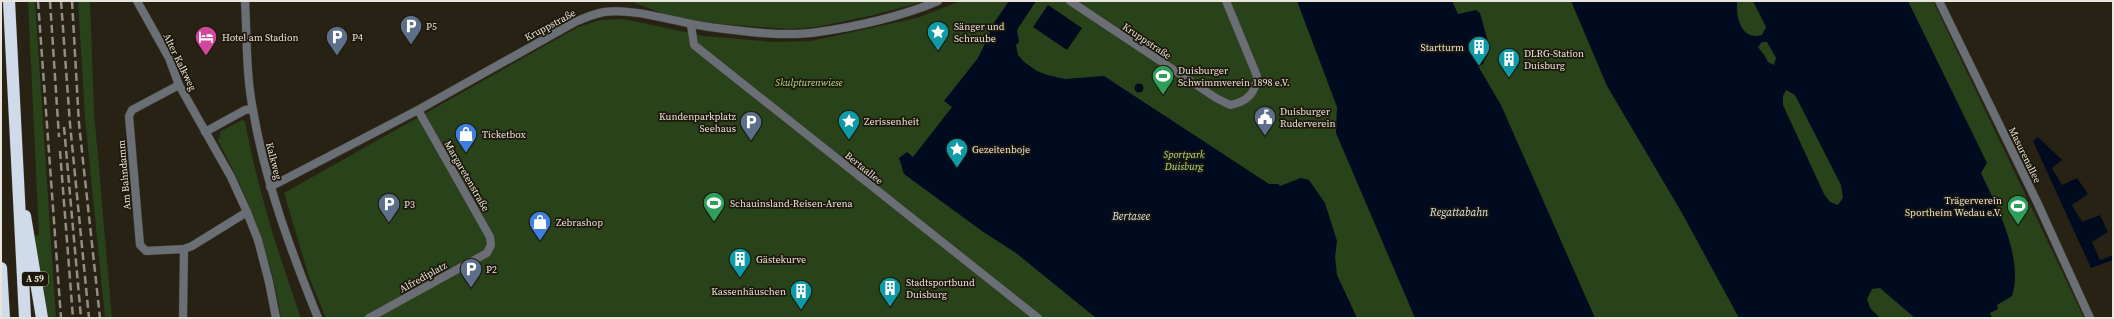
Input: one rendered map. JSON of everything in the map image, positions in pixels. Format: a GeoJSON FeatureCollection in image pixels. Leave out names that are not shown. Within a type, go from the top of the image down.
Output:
{"type":"FeatureCollection","features":[{"type":"Feature","properties":{"kind":"highway","name":"A 59"},"geometry":{"type":"LineString","coordinates":[[9,1],[17,177],[25,241],[42,318]]}},
{"type":"Feature","properties":{"kind":"highway","name":"A 59"},"geometry":{"type":"LineString","coordinates":[[25,241],[25,318]]}},
{"type":"Feature","properties":{"kind":"highway"},"geometry":{"type":"LineString","coordinates":[[1,268],[4,318]]}},
{"type":"Feature","properties":{"kind":"street","name":"Alter Kalkweg"},"geometry":{"type":"LineString","coordinates":[[137,1],[169,58],[179,85],[231,177],[247,212]]}},
{"type":"Feature","properties":{"kind":"street","name":"Kalkweg"},"geometry":{"type":"LineString","coordinates":[[245,1],[252,109],[270,187],[318,318]]}},
{"type":"Feature","properties":{"kind":"street","name":"Kruppstraße"},"geometry":{"type":"LineString","coordinates":[[270,187],[418,110],[575,22],[597,14],[632,11],[691,25],[790,34],[817,32],[904,13],[938,1]]}},
{"type":"Feature","properties":{"kind":"street","name":"Kruppstraße"},"geometry":{"type":"LineString","coordinates":[[1070,1],[1216,98],[1230,105],[1246,99],[1252,94],[1257,76],[1226,1]]}},
{"type":"Feature","properties":{"kind":"street","name":"Masurenallee"},"geometry":{"type":"LineString","coordinates":[[1940,1],[2037,202],[2090,318]]}},
{"type":"Feature","properties":{"kind":"street","name":"Bertaallee"},"geometry":{"type":"LineString","coordinates":[[691,25],[694,45],[1038,318]]}},
{"type":"Feature","properties":{"kind":"street","name":"Am Bahndamm"},"geometry":{"type":"LineString","coordinates":[[179,85],[132,110],[129,116],[140,245],[146,251],[184,249],[192,246],[247,212]]}},
{"type":"Feature","properties":{"kind":"street"},"geometry":{"type":"LineString","coordinates":[[205,132],[245,110],[252,109]]}},
{"type":"Feature","properties":{"kind":"street","name":"Margaretenstraße"},"geometry":{"type":"LineString","coordinates":[[418,110],[490,236],[491,245],[487,254]]}},
{"type":"Feature","properties":{"kind":"street"},"geometry":{"type":"LineString","coordinates":[[247,212],[258,240],[269,282],[276,318]]}},
{"type":"Feature","properties":{"kind":"street"},"geometry":{"type":"LineString","coordinates":[[183,318],[184,249]]}},
{"type":"Feature","properties":{"kind":"street","name":"Alfrediplatz"},"geometry":{"type":"LineString","coordinates":[[369,318],[487,254]]}},
{"type":"Feature","properties":{"kind":"green space"},"geometry":{"type":"Polygon","coordinates":[[[28,1],[35,1],[56,318],[46,318],[34,236],[39,235],[28,1]]]}},
{"type":"Feature","properties":{"kind":"green space"},"geometry":{"type":"Polygon","coordinates":[[[78,1],[90,1],[94,111],[112,318],[105,318],[85,118],[78,1]]]}},
{"type":"Feature","properties":{"kind":"green space"},"geometry":{"type":"Polygon","coordinates":[[[630,1],[926,1],[870,16],[816,27],[790,29],[706,23],[666,15],[630,1]]]}},
{"type":"Feature","properties":{"kind":"green space","name":"Sportpark Duisburg"},"geometry":{"type":"Polygon","coordinates":[[[961,1],[1933,1],[2084,318],[326,318],[309,277],[284,193],[578,27],[600,20],[624,19],[704,36],[775,42],[811,41],[917,18],[961,1]]]}},
{"type":"Feature","properties":{"kind":"green space"},"geometry":{"type":"Polygon","coordinates":[[[242,120],[245,121],[269,220],[301,318],[281,318],[277,295],[265,249],[240,183],[218,141],[221,131],[242,120]]]}},
{"type":"Feature","properties":{"kind":"water","name":"Bertasee"},"geometry":{"type":"Polygon","coordinates":[[[1009,1],[1036,1],[1017,30],[1019,42],[1016,45],[1018,55],[1024,62],[1037,71],[1065,79],[1104,76],[1269,184],[1278,184],[1280,186],[1301,178],[1309,180],[1325,203],[1337,241],[1335,257],[1337,275],[1357,318],[1096,318],[1016,253],[982,231],[904,174],[899,158],[907,152],[913,157],[952,107],[944,101],[978,58],[990,33],[989,30],[1009,1]]]}},
{"type":"Feature","properties":{"kind":"water","name":"Regattabahn"},"geometry":{"type":"Polygon","coordinates":[[[1297,1],[1452,1],[1458,14],[1476,10],[1480,13],[1490,49],[1483,64],[1478,66],[1501,105],[1595,318],[1415,318],[1336,133],[1337,107],[1297,1]]]}},
{"type":"Feature","properties":{"kind":"water"},"geometry":{"type":"Polygon","coordinates":[[[1571,1],[1737,1],[1741,27],[1749,35],[1755,36],[1762,35],[1766,27],[1753,1],[1908,1],[1987,163],[1981,173],[2001,217],[2012,249],[2015,281],[2012,296],[1997,305],[1998,309],[1990,313],[1992,318],[1915,318],[1880,288],[1872,289],[1867,299],[1870,308],[1880,318],[1739,318],[1682,213],[1607,86],[1571,1]],[[1762,42],[1758,47],[1768,62],[1774,65],[1776,58],[1767,42],[1762,42]],[[1786,90],[1783,96],[1783,105],[1824,194],[1830,202],[1838,205],[1843,198],[1841,185],[1795,95],[1786,90]]]}},
{"type":"Feature","properties":{"kind":"water"},"geometry":{"type":"Polygon","coordinates":[[[1048,5],[1082,28],[1067,50],[1033,27],[1048,5]]]}},
{"type":"Feature","properties":{"kind":"water"},"geometry":{"type":"Polygon","coordinates":[[[1139,83],[1144,88],[1139,93],[1134,88],[1139,83]]]}},
{"type":"Feature","properties":{"kind":"water"},"geometry":{"type":"Polygon","coordinates":[[[2038,137],[2062,160],[2052,168],[2062,185],[2077,178],[2088,194],[2072,205],[2082,222],[2100,215],[2108,232],[2092,242],[2100,260],[2113,255],[2113,260],[2091,268],[2033,141],[2038,137]]]}},
{"type":"Feature","properties":{"kind":"railway"},"geometry":{"type":"LineString","coordinates":[[38,1],[61,318]]}},
{"type":"Feature","properties":{"kind":"railway"},"geometry":{"type":"LineString","coordinates":[[50,1],[59,137]]}},
{"type":"Feature","properties":{"kind":"railway"},"geometry":{"type":"LineString","coordinates":[[61,1],[70,124],[89,318]]}},
{"type":"Feature","properties":{"kind":"railway"},"geometry":{"type":"LineString","coordinates":[[72,1],[79,124],[100,318]]}},
{"type":"Feature","properties":{"kind":"railway"},"geometry":{"type":"LineString","coordinates":[[64,127],[81,318]]}},
{"type":"Feature","properties":{"kind":"railway"},"geometry":{"type":"LineString","coordinates":[[60,151],[73,318]]}},
{"type":"Feature","properties":{"kind":"place","name":"P5"},"geometry":{"type":"Point","coordinates":[411,46]}},
{"type":"Feature","properties":{"kind":"place","name":"Sänger und Schraube"},"geometry":{"type":"Point","coordinates":[938,52]}},
{"type":"Feature","properties":{"kind":"place","name":"Hotel am Stadion"},"geometry":{"type":"Point","coordinates":[206,56]}},
{"type":"Feature","properties":{"kind":"place","name":"P4"},"geometry":{"type":"Point","coordinates":[337,56]}},
{"type":"Feature","properties":{"kind":"place","name":"Startturm"},"geometry":{"type":"Point","coordinates":[1479,66]}},
{"type":"Feature","properties":{"kind":"place","name":"DLRG-Station Duisburg"},"geometry":{"type":"Point","coordinates":[1509,78]}},
{"type":"Feature","properties":{"kind":"place","name":"Duisburger Schwimmverein 1898 e.V."},"geometry":{"type":"Point","coordinates":[1163,96]}},
{"type":"Feature","properties":{"kind":"place","name":"Duisburger Ruderverein"},"geometry":{"type":"Point","coordinates":[1265,136]}},
{"type":"Feature","properties":{"kind":"place","name":"Zerissenheit"},"geometry":{"type":"Point","coordinates":[849,140]}},
{"type":"Feature","properties":{"kind":"place","name":"Kundenparkplatz Seehaus"},"geometry":{"type":"Point","coordinates":[751,142]}},
{"type":"Feature","properties":{"kind":"place","name":"Ticketbox"},"geometry":{"type":"Point","coordinates":[466,154]}},
{"type":"Feature","properties":{"kind":"place","name":"Gezeitenboje"},"geometry":{"type":"Point","coordinates":[957,168]}},
{"type":"Feature","properties":{"kind":"place","name":"Schauinsland-Reisen-Arena"},"geometry":{"type":"Point","coordinates":[714,222]}},
{"type":"Feature","properties":{"kind":"place","name":"P3"},"geometry":{"type":"Point","coordinates":[389,224]}},
{"type":"Feature","properties":{"kind":"place","name":"Trägerverein Sportheim Wedau e.V."},"geometry":{"type":"Point","coordinates":[2018,226]}},
{"type":"Feature","properties":{"kind":"place","name":"Zebrashop"},"geometry":{"type":"Point","coordinates":[540,242]}},
{"type":"Feature","properties":{"kind":"place","name":"Gästekurve"},"geometry":{"type":"Point","coordinates":[740,278]}},
{"type":"Feature","properties":{"kind":"place","name":"P2"},"geometry":{"type":"Point","coordinates":[471,288]}},
{"type":"Feature","properties":{"kind":"place","name":"Stadtsportbund Duisburg"},"geometry":{"type":"Point","coordinates":[890,308]}},
{"type":"Feature","properties":{"kind":"place","name":"Kassenhäuschen"},"geometry":{"type":"Point","coordinates":[801,310]}},
{"type":"Feature","properties":{"kind":"park label","name":"Skulpturenwiese"},"geometry":{"type":"Point","coordinates":[809,82]}}]}
